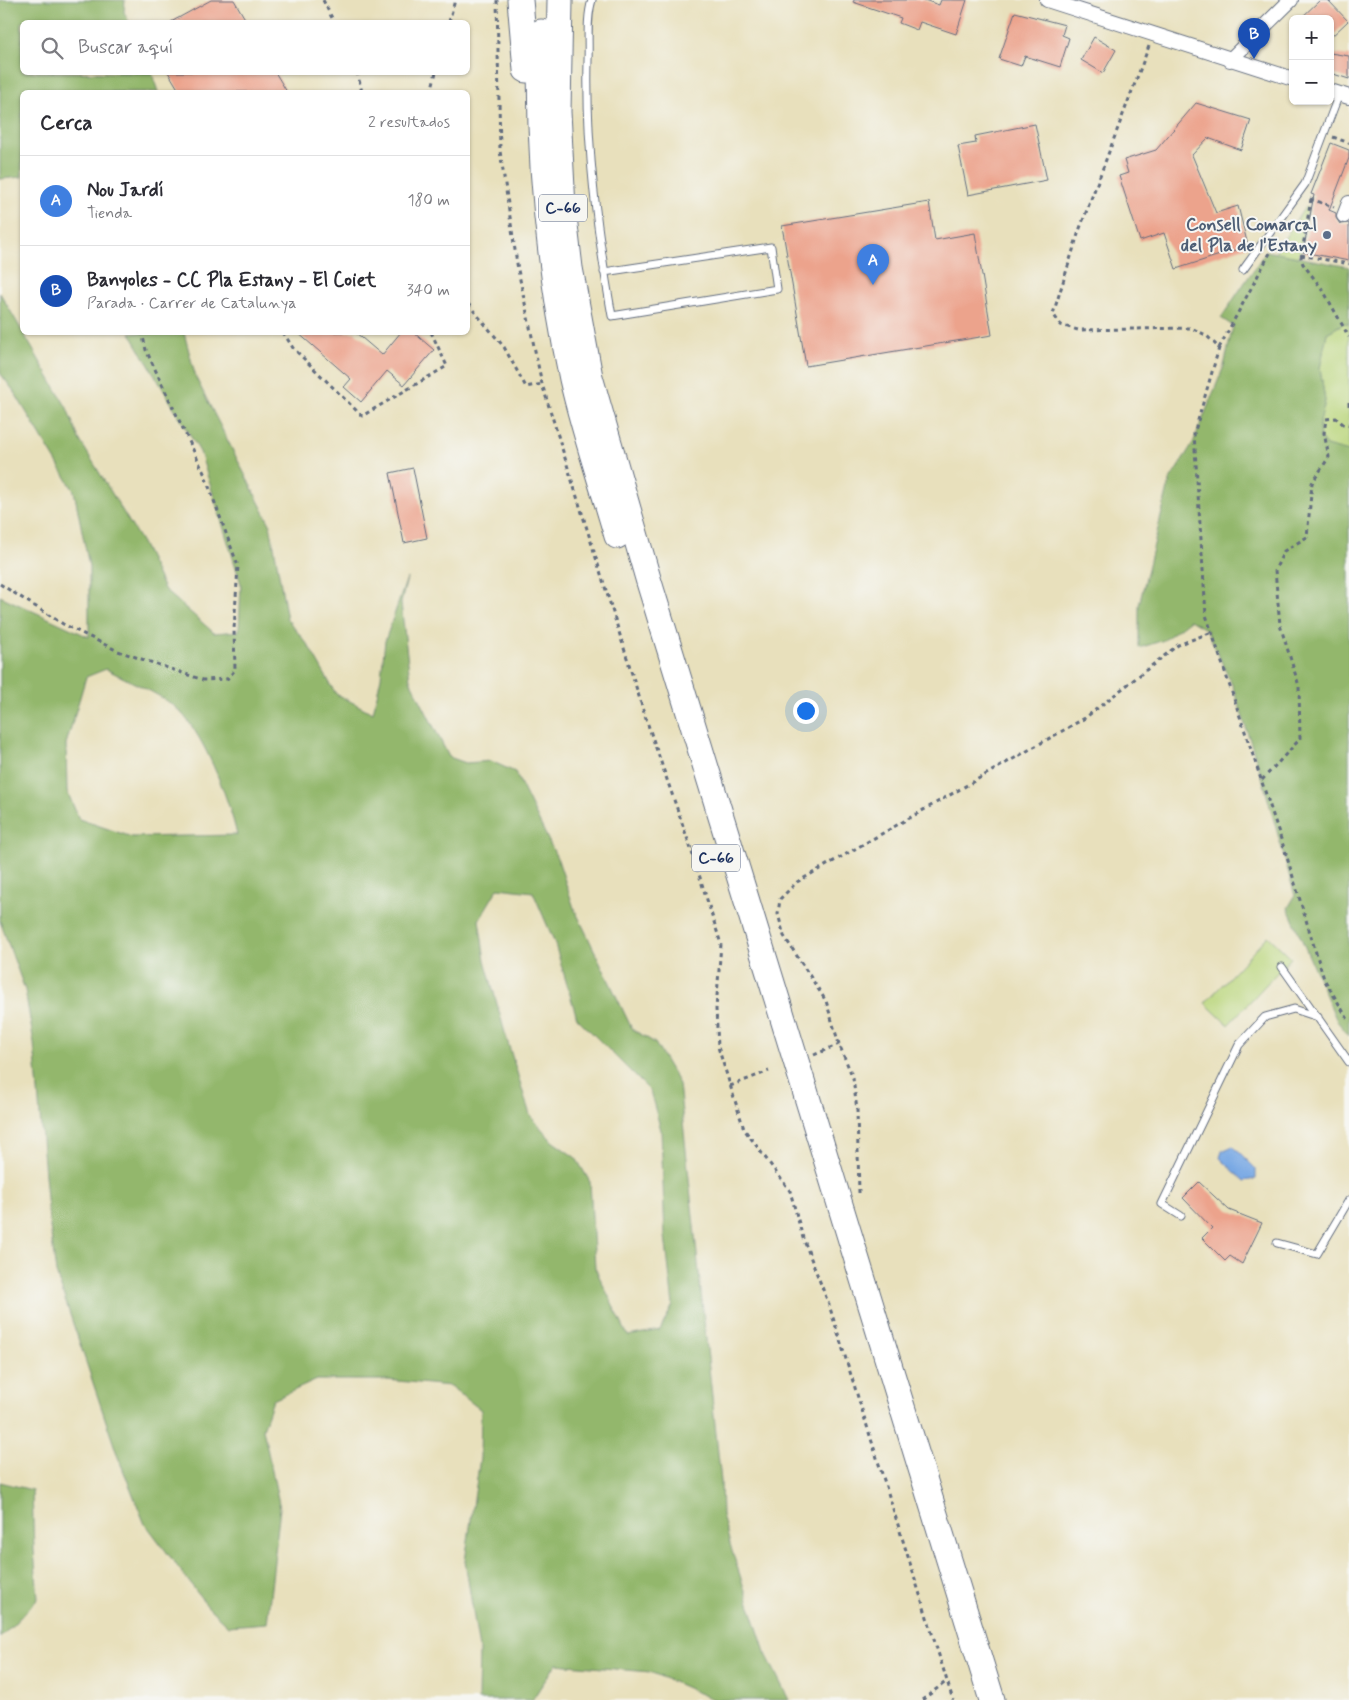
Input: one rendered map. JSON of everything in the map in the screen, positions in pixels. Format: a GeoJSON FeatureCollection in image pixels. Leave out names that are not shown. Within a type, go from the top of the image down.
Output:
{"type":"FeatureCollection","features":[{"type":"Feature","properties":{"kind":"highway"},"geometry":{"type":"LineString","coordinates":[[520,0],[538,205],[557,232],[574,201],[569,115],[570,0]]}},
{"type":"Feature","properties":{"kind":"highway","name":"C-66"},"geometry":{"type":"LineString","coordinates":[[542,0],[540,112],[557,232],[571,276],[588,368],[606,438],[992,1700]]}},
{"type":"Feature","properties":{"kind":"highway","name":"C-66"},"geometry":{"type":"LineString","coordinates":[[560,0],[557,232],[560,314],[573,381],[589,443],[974,1700]]}},
{"type":"Feature","properties":{"kind":"street"},"geometry":{"type":"LineString","coordinates":[[1047,0],[1070,3],[1230,60],[1289,78]]}},
{"type":"Feature","properties":{"kind":"street"},"geometry":{"type":"LineString","coordinates":[[1230,60],[1291,0]]}},
{"type":"Feature","properties":{"kind":"lane"},"geometry":{"type":"LineString","coordinates":[[592,0],[587,107],[591,181],[604,272],[612,316],[777,289],[771,247],[604,272]]}},
{"type":"Feature","properties":{"kind":"lane"},"geometry":{"type":"LineString","coordinates":[[1244,270],[1305,184],[1340,94]]}},
{"type":"Feature","properties":{"kind":"lane"},"geometry":{"type":"LineString","coordinates":[[1282,967],[1349,1062]]}},
{"type":"Feature","properties":{"kind":"lane"},"geometry":{"type":"LineString","coordinates":[[1181,1216],[1162,1204],[1239,1045],[1265,1016],[1294,1010],[1318,1016]]}},
{"type":"Feature","properties":{"kind":"lane"},"geometry":{"type":"LineString","coordinates":[[1277,1243],[1317,1254],[1349,1200]]}},
{"type":"Feature","properties":{"kind":"path"},"geometry":{"type":"LineString","coordinates":[[323,0],[333,20]]}},
{"type":"Feature","properties":{"kind":"path"},"geometry":{"type":"LineString","coordinates":[[449,20],[454,0]]}},
{"type":"Feature","properties":{"kind":"path"},"geometry":{"type":"LineString","coordinates":[[1152,33],[1079,231],[1052,314],[1061,326],[1078,330],[1191,328],[1206,334],[1219,348]]}},
{"type":"Feature","properties":{"kind":"path"},"geometry":{"type":"LineString","coordinates":[[358,75],[362,90]]}},
{"type":"Feature","properties":{"kind":"path"},"geometry":{"type":"LineString","coordinates":[[432,90],[435,75]]}},
{"type":"Feature","properties":{"kind":"path"},"geometry":{"type":"LineString","coordinates":[[1332,137],[1349,143]]}},
{"type":"Feature","properties":{"kind":"path"},"geometry":{"type":"LineString","coordinates":[[1346,210],[1309,198],[1301,255],[1303,264],[1323,290],[1349,337]]}},
{"type":"Feature","properties":{"kind":"path"},"geometry":{"type":"LineString","coordinates":[[1271,252],[1219,348],[1194,434],[1200,507],[1201,565],[1206,615],[1262,780],[1324,979],[1349,1021]]}},
{"type":"Feature","properties":{"kind":"path"},"geometry":{"type":"LineString","coordinates":[[1301,255],[1349,264]]}},
{"type":"Feature","properties":{"kind":"path"},"geometry":{"type":"LineString","coordinates":[[470,306],[504,347],[526,387],[542,384]]}},
{"type":"Feature","properties":{"kind":"path"},"geometry":{"type":"LineString","coordinates":[[0,584],[63,624],[118,651],[202,680],[227,680],[235,670],[234,629],[238,566],[204,472],[146,350],[143,335]]}},
{"type":"Feature","properties":{"kind":"path"},"geometry":{"type":"LineString","coordinates":[[285,335],[293,348],[362,416],[446,366],[432,335]]}},
{"type":"Feature","properties":{"kind":"path"},"geometry":{"type":"LineString","coordinates":[[1349,402],[1349,408]]}},
{"type":"Feature","properties":{"kind":"path"},"geometry":{"type":"LineString","coordinates":[[1262,780],[1300,739],[1298,686],[1280,626],[1275,570],[1284,551],[1307,538],[1312,483],[1329,457],[1324,433],[1326,419],[1336,418],[1343,424],[1349,424]]}},
{"type":"Feature","properties":{"kind":"path"},"geometry":{"type":"LineString","coordinates":[[859,1199],[857,1110],[853,1078],[839,1044],[826,1001],[784,936],[778,914],[780,899],[797,882],[1085,718],[1178,645],[1212,632]]}},
{"type":"Feature","properties":{"kind":"path"},"geometry":{"type":"LineString","coordinates":[[810,1057],[839,1044]]}},
{"type":"Feature","properties":{"kind":"path"},"geometry":{"type":"LineString","coordinates":[[769,1071],[729,1086],[744,1129],[790,1191],[803,1238],[832,1314],[953,1700]]}},
{"type":"Feature","properties":{"kind":"path"},"geometry":{"type":"LineString","coordinates":[[922,1700],[947,1681]]}},
{"type":"Feature","properties":{"kind":"green space"},"geometry":{"type":"Polygon","coordinates":[[[0,0],[125,0],[124,12],[128,20],[20,20],[20,75],[153,75],[157,90],[20,90],[20,177],[0,179],[0,0]]]}},
{"type":"Feature","properties":{"kind":"green space"},"geometry":{"type":"Polygon","coordinates":[[[1305,207],[1308,208],[1299,257],[1275,253],[1305,207]]]}},
{"type":"Feature","properties":{"kind":"green space"},"geometry":{"type":"Polygon","coordinates":[[[1266,251],[1349,267],[1349,324],[1344,323],[1327,333],[1320,368],[1325,401],[1319,426],[1320,438],[1326,446],[1349,452],[1349,1036],[1337,1021],[1288,908],[1295,896],[1263,781],[1233,687],[1207,630],[1190,620],[1164,640],[1139,648],[1139,605],[1170,480],[1193,443],[1224,366],[1233,326],[1221,318],[1266,251]]]}},
{"type":"Feature","properties":{"kind":"green space"},"geometry":{"type":"Polygon","coordinates":[[[0,293],[20,327],[20,335],[24,335],[67,408],[79,439],[142,543],[164,589],[214,633],[239,631],[241,584],[200,452],[131,335],[185,335],[196,378],[270,524],[287,619],[308,645],[336,694],[373,713],[381,677],[385,641],[407,578],[401,603],[410,680],[449,757],[466,763],[491,761],[515,772],[558,860],[574,908],[632,1029],[655,1043],[679,1084],[721,1481],[722,1515],[765,1652],[789,1700],[715,1700],[650,1672],[556,1664],[532,1700],[478,1700],[479,1649],[465,1561],[480,1458],[481,1410],[450,1386],[387,1380],[317,1380],[273,1400],[263,1429],[280,1508],[267,1623],[228,1626],[208,1607],[144,1522],[118,1457],[56,1273],[48,1211],[34,1043],[25,990],[0,921],[0,596],[89,637],[89,566],[74,491],[13,390],[0,373],[0,293]],[[106,669],[86,677],[66,744],[67,791],[79,819],[132,837],[237,835],[221,784],[195,730],[174,706],[141,686],[106,669]],[[498,888],[479,920],[485,960],[505,1033],[530,1115],[552,1141],[576,1158],[590,1182],[595,1268],[628,1336],[660,1330],[673,1305],[665,1236],[661,1130],[650,1091],[577,1018],[554,941],[533,892],[498,888]]]}},
{"type":"Feature","properties":{"kind":"green space"},"geometry":{"type":"Polygon","coordinates":[[[1344,323],[1349,324],[1349,452],[1347,453],[1326,446],[1320,438],[1319,426],[1325,401],[1320,368],[1327,333],[1344,323]]]}},
{"type":"Feature","properties":{"kind":"green space"},"geometry":{"type":"Polygon","coordinates":[[[1268,936],[1291,958],[1228,1025],[1205,1003],[1268,936]]]}},
{"type":"Feature","properties":{"kind":"green space"},"geometry":{"type":"Polygon","coordinates":[[[0,1482],[32,1490],[38,1599],[0,1638],[0,1482]]]}},
{"type":"Feature","properties":{"kind":"water"},"geometry":{"type":"Polygon","coordinates":[[[1233,1146],[1256,1169],[1256,1179],[1244,1181],[1220,1158],[1222,1151],[1233,1146]]]}},
{"type":"Feature","properties":{"kind":"building"},"geometry":{"type":"Polygon","coordinates":[[[211,0],[234,0],[246,20],[175,20],[211,0]]]}},
{"type":"Feature","properties":{"kind":"building"},"geometry":{"type":"Polygon","coordinates":[[[854,0],[924,0],[939,5],[941,0],[967,0],[956,34],[920,22],[917,30],[899,23],[901,18],[853,2],[854,0]]]}},
{"type":"Feature","properties":{"kind":"building"},"geometry":{"type":"Polygon","coordinates":[[[1320,0],[1328,0],[1348,21],[1334,34],[1334,15],[1304,15],[1320,0]]]}},
{"type":"Feature","properties":{"kind":"building"},"geometry":{"type":"Polygon","coordinates":[[[1015,12],[1065,25],[1062,35],[1069,38],[1060,67],[1025,56],[1021,66],[999,59],[1015,12]]]}},
{"type":"Feature","properties":{"kind":"building"},"geometry":{"type":"Polygon","coordinates":[[[1094,37],[1116,50],[1103,73],[1081,60],[1094,37]]]}},
{"type":"Feature","properties":{"kind":"building"},"geometry":{"type":"Polygon","coordinates":[[[1334,54],[1349,56],[1349,79],[1334,74],[1334,54]]]}},
{"type":"Feature","properties":{"kind":"building"},"geometry":{"type":"Polygon","coordinates":[[[170,75],[277,75],[286,90],[179,90],[170,75]]]}},
{"type":"Feature","properties":{"kind":"building"},"geometry":{"type":"Polygon","coordinates":[[[1196,103],[1251,120],[1241,150],[1208,138],[1192,155],[1216,213],[1238,206],[1248,246],[1176,269],[1164,233],[1140,241],[1119,176],[1128,173],[1124,160],[1156,150],[1196,103]]]}},
{"type":"Feature","properties":{"kind":"building"},"geometry":{"type":"Polygon","coordinates":[[[1035,124],[1047,180],[968,195],[958,146],[976,143],[975,136],[1035,124]]]}},
{"type":"Feature","properties":{"kind":"building"},"geometry":{"type":"Polygon","coordinates":[[[1331,143],[1349,150],[1349,158],[1329,210],[1336,213],[1336,218],[1340,224],[1349,223],[1349,261],[1303,252],[1314,195],[1311,194],[1331,143]]]}},
{"type":"Feature","properties":{"kind":"building"},"geometry":{"type":"Polygon","coordinates":[[[929,202],[935,240],[975,233],[992,335],[806,366],[782,226],[929,202]]]}},
{"type":"Feature","properties":{"kind":"building"},"geometry":{"type":"Polygon","coordinates":[[[300,335],[359,335],[382,355],[399,335],[416,335],[434,350],[404,385],[387,371],[361,402],[344,387],[351,379],[300,335]]]}},
{"type":"Feature","properties":{"kind":"building"},"geometry":{"type":"Polygon","coordinates":[[[413,468],[427,538],[404,543],[390,473],[413,468]]]}},
{"type":"Feature","properties":{"kind":"building"},"geometry":{"type":"Polygon","coordinates":[[[1199,1182],[1229,1210],[1262,1223],[1242,1264],[1230,1256],[1225,1261],[1202,1238],[1212,1228],[1183,1198],[1199,1182]]]}},
{"type":"Feature","properties":{"kind":"place","name":"Banyoles - CC Pla Estany - El Coiet"},"geometry":{"type":"Point","coordinates":[1254,59]}},
{"type":"Feature","properties":{"kind":"place","name":"Consell Comarcal del Pla de l'Estany"},"geometry":{"type":"Point","coordinates":[1327,235]}},
{"type":"Feature","properties":{"kind":"place","name":"Nou Jardí"},"geometry":{"type":"Point","coordinates":[873,285]}}]}
